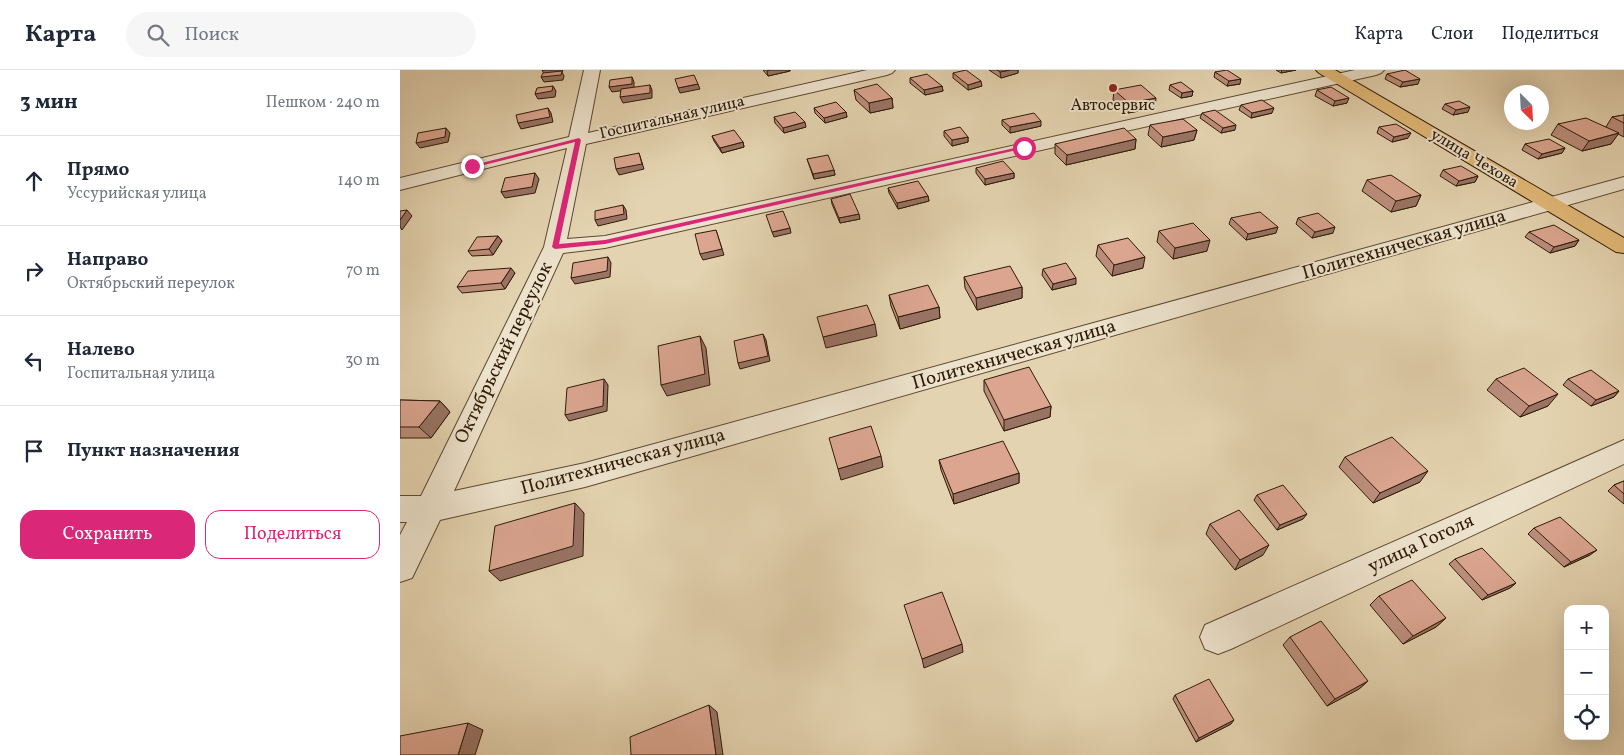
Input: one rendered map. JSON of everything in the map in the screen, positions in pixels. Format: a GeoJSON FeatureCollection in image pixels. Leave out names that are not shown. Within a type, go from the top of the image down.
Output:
{"type":"FeatureCollection","features":[{"type":"Feature","properties":{"kind":"main road","name":"улица Чехова"},"geometry":{"type":"LineString","coordinates":[[1330,74],[1624,247]]}},
{"type":"Feature","properties":{"kind":"street","name":"Октябрьский переулок"},"geometry":{"type":"LineString","coordinates":[[400,567],[430,509],[555,247],[579,140],[592,70]]}},
{"type":"Feature","properties":{"kind":"street","name":"Госпитальная улица"},"geometry":{"type":"LineString","coordinates":[[400,184],[579,140],[887,70]]}},
{"type":"Feature","properties":{"kind":"street"},"geometry":{"type":"LineString","coordinates":[[555,247],[605,242],[1330,74],[1376,70]]}},
{"type":"Feature","properties":{"kind":"street","name":"Политехническая улица"},"geometry":{"type":"LineString","coordinates":[[400,509],[430,509],[585,475],[1624,183]]}},
{"type":"Feature","properties":{"kind":"street","name":"улица Гоголя"},"geometry":{"type":"LineString","coordinates":[[1218,637],[1624,451]]}},
{"type":"Feature","properties":{"kind":"building"},"geometry":{"type":"Polygon","coordinates":[[[966,70],[981,81],[968,85],[953,73],[966,70]]]}},
{"type":"Feature","properties":{"kind":"building"},"geometry":{"type":"Polygon","coordinates":[[[1227,70],[1241,79],[1229,81],[1215,72],[1227,70]]]}},
{"type":"Feature","properties":{"kind":"building"},"geometry":{"type":"Polygon","coordinates":[[[1405,70],[1420,79],[1403,82],[1387,74],[1405,70]]]}},
{"type":"Feature","properties":{"kind":"building"},"geometry":{"type":"Polygon","coordinates":[[[562,71],[561,75],[541,77],[543,73],[562,71]]]}},
{"type":"Feature","properties":{"kind":"building"},"geometry":{"type":"Polygon","coordinates":[[[927,74],[942,86],[924,90],[910,78],[927,74]]]}},
{"type":"Feature","properties":{"kind":"building"},"geometry":{"type":"Polygon","coordinates":[[[694,75],[698,84],[678,88],[675,79],[694,75]]]}},
{"type":"Feature","properties":{"kind":"building"},"geometry":{"type":"Polygon","coordinates":[[[632,77],[632,84],[609,87],[610,80],[632,77]]]}},
{"type":"Feature","properties":{"kind":"building"},"geometry":{"type":"Polygon","coordinates":[[[1181,82],[1193,91],[1182,93],[1170,85],[1181,82]]]}},
{"type":"Feature","properties":{"kind":"building"},"geometry":{"type":"Polygon","coordinates":[[[877,84],[892,98],[869,103],[854,90],[877,84]]]}},
{"type":"Feature","properties":{"kind":"building"},"geometry":{"type":"Polygon","coordinates":[[[650,85],[650,93],[620,97],[621,89],[650,85]]]}},
{"type":"Feature","properties":{"kind":"building"},"geometry":{"type":"Polygon","coordinates":[[[1141,85],[1156,98],[1129,103],[1114,90],[1141,85]]]}},
{"type":"Feature","properties":{"kind":"building"},"geometry":{"type":"Polygon","coordinates":[[[553,86],[552,91],[535,94],[537,88],[553,86]]]}},
{"type":"Feature","properties":{"kind":"building"},"geometry":{"type":"Polygon","coordinates":[[[1331,87],[1349,98],[1335,101],[1317,90],[1331,87]]]}},
{"type":"Feature","properties":{"kind":"building"},"geometry":{"type":"Polygon","coordinates":[[[1262,100],[1274,108],[1252,113],[1241,105],[1262,100]]]}},
{"type":"Feature","properties":{"kind":"building"},"geometry":{"type":"Polygon","coordinates":[[[1459,101],[1470,107],[1456,110],[1445,104],[1459,101]]]}},
{"type":"Feature","properties":{"kind":"building"},"geometry":{"type":"Polygon","coordinates":[[[836,102],[846,112],[824,118],[814,108],[836,102]]]}},
{"type":"Feature","properties":{"kind":"building"},"geometry":{"type":"Polygon","coordinates":[[[548,108],[550,117],[518,123],[516,115],[548,108]]]}},
{"type":"Feature","properties":{"kind":"building"},"geometry":{"type":"Polygon","coordinates":[[[1215,110],[1236,125],[1223,128],[1202,113],[1215,110]]]}},
{"type":"Feature","properties":{"kind":"building"},"geometry":{"type":"Polygon","coordinates":[[[795,112],[805,122],[783,128],[774,117],[795,112]]]}},
{"type":"Feature","properties":{"kind":"building"},"geometry":{"type":"Polygon","coordinates":[[[1034,113],[1041,121],[1010,127],[1002,120],[1034,113]]]}},
{"type":"Feature","properties":{"kind":"building"},"geometry":{"type":"Polygon","coordinates":[[[1624,115],[1624,123],[1612,117],[1624,115]]]}},
{"type":"Feature","properties":{"kind":"building"},"geometry":{"type":"Polygon","coordinates":[[[1586,118],[1619,133],[1589,141],[1558,124],[1586,118]]]}},
{"type":"Feature","properties":{"kind":"building"},"geometry":{"type":"Polygon","coordinates":[[[1183,119],[1197,130],[1163,137],[1150,125],[1183,119]]]}},
{"type":"Feature","properties":{"kind":"building"},"geometry":{"type":"Polygon","coordinates":[[[1396,124],[1411,133],[1394,137],[1379,127],[1396,124]]]}},
{"type":"Feature","properties":{"kind":"building"},"geometry":{"type":"Polygon","coordinates":[[[960,127],[968,137],[952,140],[944,131],[960,127]]]}},
{"type":"Feature","properties":{"kind":"building"},"geometry":{"type":"Polygon","coordinates":[[[446,128],[445,137],[416,143],[418,133],[446,128]]]}},
{"type":"Feature","properties":{"kind":"building"},"geometry":{"type":"Polygon","coordinates":[[[1124,128],[1136,139],[1067,155],[1055,144],[1124,128]]]}},
{"type":"Feature","properties":{"kind":"building"},"geometry":{"type":"Polygon","coordinates":[[[734,130],[743,142],[720,148],[712,136],[734,130]]]}},
{"type":"Feature","properties":{"kind":"building"},"geometry":{"type":"Polygon","coordinates":[[[1549,139],[1565,148],[1542,154],[1525,144],[1549,139]]]}},
{"type":"Feature","properties":{"kind":"building"},"geometry":{"type":"Polygon","coordinates":[[[639,153],[642,164],[616,169],[614,158],[639,153]]]}},
{"type":"Feature","properties":{"kind":"building"},"geometry":{"type":"Polygon","coordinates":[[[828,155],[834,170],[813,174],[807,159],[828,155]]]}},
{"type":"Feature","properties":{"kind":"building"},"geometry":{"type":"Polygon","coordinates":[[[1003,161],[1014,173],[985,179],[976,168],[1003,161]]]}},
{"type":"Feature","properties":{"kind":"building"},"geometry":{"type":"Polygon","coordinates":[[[1461,166],[1478,176],[1459,181],[1443,170],[1461,166]]]}},
{"type":"Feature","properties":{"kind":"building"},"geometry":{"type":"Polygon","coordinates":[[[535,173],[532,187],[501,192],[505,178],[535,173]]]}},
{"type":"Feature","properties":{"kind":"building"},"geometry":{"type":"Polygon","coordinates":[[[1391,175],[1421,195],[1396,201],[1367,180],[1391,175]]]}},
{"type":"Feature","properties":{"kind":"building"},"geometry":{"type":"Polygon","coordinates":[[[918,181],[928,196],[897,203],[888,188],[918,181]]]}},
{"type":"Feature","properties":{"kind":"building"},"geometry":{"type":"Polygon","coordinates":[[[850,194],[859,214],[839,218],[831,199],[850,194]]]}},
{"type":"Feature","properties":{"kind":"building"},"geometry":{"type":"Polygon","coordinates":[[[623,205],[624,214],[595,220],[595,211],[623,205]]]}},
{"type":"Feature","properties":{"kind":"building"},"geometry":{"type":"Polygon","coordinates":[[[407,210],[400,220],[400,211],[407,210]]]}},
{"type":"Feature","properties":{"kind":"building"},"geometry":{"type":"Polygon","coordinates":[[[783,211],[790,228],[772,232],[766,215],[783,211]]]}},
{"type":"Feature","properties":{"kind":"building"},"geometry":{"type":"Polygon","coordinates":[[[1260,212],[1278,227],[1248,234],[1231,218],[1260,212]]]}},
{"type":"Feature","properties":{"kind":"building"},"geometry":{"type":"Polygon","coordinates":[[[1318,213],[1335,227],[1315,232],[1298,218],[1318,213]]]}},
{"type":"Feature","properties":{"kind":"building"},"geometry":{"type":"Polygon","coordinates":[[[1193,223],[1210,240],[1175,248],[1159,231],[1193,223]]]}},
{"type":"Feature","properties":{"kind":"building"},"geometry":{"type":"Polygon","coordinates":[[[1554,225],[1579,240],[1554,247],[1529,232],[1554,225]]]}},
{"type":"Feature","properties":{"kind":"building"},"geometry":{"type":"Polygon","coordinates":[[[716,230],[722,249],[700,254],[695,234],[716,230]]]}},
{"type":"Feature","properties":{"kind":"building"},"geometry":{"type":"Polygon","coordinates":[[[498,236],[489,249],[468,251],[477,237],[498,236]]]}},
{"type":"Feature","properties":{"kind":"building"},"geometry":{"type":"Polygon","coordinates":[[[1128,238],[1145,257],[1114,265],[1098,245],[1128,238]]]}},
{"type":"Feature","properties":{"kind":"building"},"geometry":{"type":"Polygon","coordinates":[[[608,257],[607,271],[571,278],[573,263],[608,257]]]}},
{"type":"Feature","properties":{"kind":"building"},"geometry":{"type":"Polygon","coordinates":[[[1066,263],[1076,278],[1053,284],[1043,269],[1066,263]]]}},
{"type":"Feature","properties":{"kind":"building"},"geometry":{"type":"Polygon","coordinates":[[[1010,266],[1022,287],[976,298],[964,277],[1010,266]]]}},
{"type":"Feature","properties":{"kind":"building"},"geometry":{"type":"Polygon","coordinates":[[[511,268],[501,283],[457,287],[468,271],[511,268]]]}},
{"type":"Feature","properties":{"kind":"building"},"geometry":{"type":"Polygon","coordinates":[[[928,285],[939,307],[898,317],[889,295],[928,285]]]}},
{"type":"Feature","properties":{"kind":"building"},"geometry":{"type":"Polygon","coordinates":[[[867,305],[875,324],[823,337],[817,317],[867,305]]]}},
{"type":"Feature","properties":{"kind":"building"},"geometry":{"type":"Polygon","coordinates":[[[763,334],[768,356],[738,363],[734,341],[763,334]]]}},
{"type":"Feature","properties":{"kind":"building"},"geometry":{"type":"Polygon","coordinates":[[[700,336],[705,374],[661,385],[658,346],[700,336]]]}},
{"type":"Feature","properties":{"kind":"building"},"geometry":{"type":"Polygon","coordinates":[[[1029,367],[1051,406],[1004,420],[984,380],[1029,367]]]}},
{"type":"Feature","properties":{"kind":"building"},"geometry":{"type":"Polygon","coordinates":[[[1524,368],[1558,394],[1529,406],[1496,379],[1524,368]]]}},
{"type":"Feature","properties":{"kind":"building"},"geometry":{"type":"Polygon","coordinates":[[[1591,370],[1619,391],[1596,400],[1568,379],[1591,370]]]}},
{"type":"Feature","properties":{"kind":"building"},"geometry":{"type":"Polygon","coordinates":[[[604,379],[603,406],[565,415],[567,388],[604,379]]]}},
{"type":"Feature","properties":{"kind":"building"},"geometry":{"type":"Polygon","coordinates":[[[400,400],[440,401],[419,427],[400,427],[400,400]]]}},
{"type":"Feature","properties":{"kind":"building"},"geometry":{"type":"Polygon","coordinates":[[[871,426],[881,456],[838,469],[829,438],[871,426]]]}},
{"type":"Feature","properties":{"kind":"building"},"geometry":{"type":"Polygon","coordinates":[[[1392,437],[1428,471],[1380,493],[1345,457],[1392,437]]]}},
{"type":"Feature","properties":{"kind":"building"},"geometry":{"type":"Polygon","coordinates":[[[1003,441],[1019,473],[953,494],[939,460],[1003,441]]]}},
{"type":"Feature","properties":{"kind":"building"},"geometry":{"type":"Polygon","coordinates":[[[1624,481],[1624,494],[1614,485],[1624,481]]]}},
{"type":"Feature","properties":{"kind":"building"},"geometry":{"type":"Polygon","coordinates":[[[1283,485],[1307,514],[1280,525],[1257,495],[1283,485]]]}},
{"type":"Feature","properties":{"kind":"building"},"geometry":{"type":"Polygon","coordinates":[[[575,503],[573,546],[489,571],[495,526],[575,503]]]}},
{"type":"Feature","properties":{"kind":"building"},"geometry":{"type":"Polygon","coordinates":[[[1239,510],[1269,545],[1240,560],[1210,524],[1239,510]]]}},
{"type":"Feature","properties":{"kind":"building"},"geometry":{"type":"Polygon","coordinates":[[[1560,517],[1597,550],[1571,562],[1534,528],[1560,517]]]}},
{"type":"Feature","properties":{"kind":"building"},"geometry":{"type":"Polygon","coordinates":[[[1482,548],[1516,583],[1488,595],[1455,559],[1482,548]]]}},
{"type":"Feature","properties":{"kind":"building"},"geometry":{"type":"Polygon","coordinates":[[[1412,580],[1446,618],[1413,636],[1379,596],[1412,580]]]}},
{"type":"Feature","properties":{"kind":"building"},"geometry":{"type":"Polygon","coordinates":[[[942,592],[962,644],[922,659],[904,605],[942,592]]]}},
{"type":"Feature","properties":{"kind":"building"},"geometry":{"type":"Polygon","coordinates":[[[1321,621],[1368,681],[1335,699],[1290,637],[1321,621]]]}},
{"type":"Feature","properties":{"kind":"building"},"geometry":{"type":"Polygon","coordinates":[[[1209,679],[1234,720],[1199,738],[1175,695],[1209,679]]]}},
{"type":"Feature","properties":{"kind":"building"},"geometry":{"type":"Polygon","coordinates":[[[709,705],[716,755],[631,755],[630,737],[709,705]]]}},
{"type":"Feature","properties":{"kind":"building"},"geometry":{"type":"Polygon","coordinates":[[[468,723],[458,755],[400,755],[400,736],[468,723]]]}},
{"type":"Feature","properties":{"kind":"place","name":"Автосервис"},"geometry":{"type":"Point","coordinates":[1113,88]}},
{"type":"Feature","properties":{"kind":"route"},"geometry":{"type":"LineString","coordinates":[[472,166],[579,140],[555,247],[605,242],[1024,148]]}}]}
